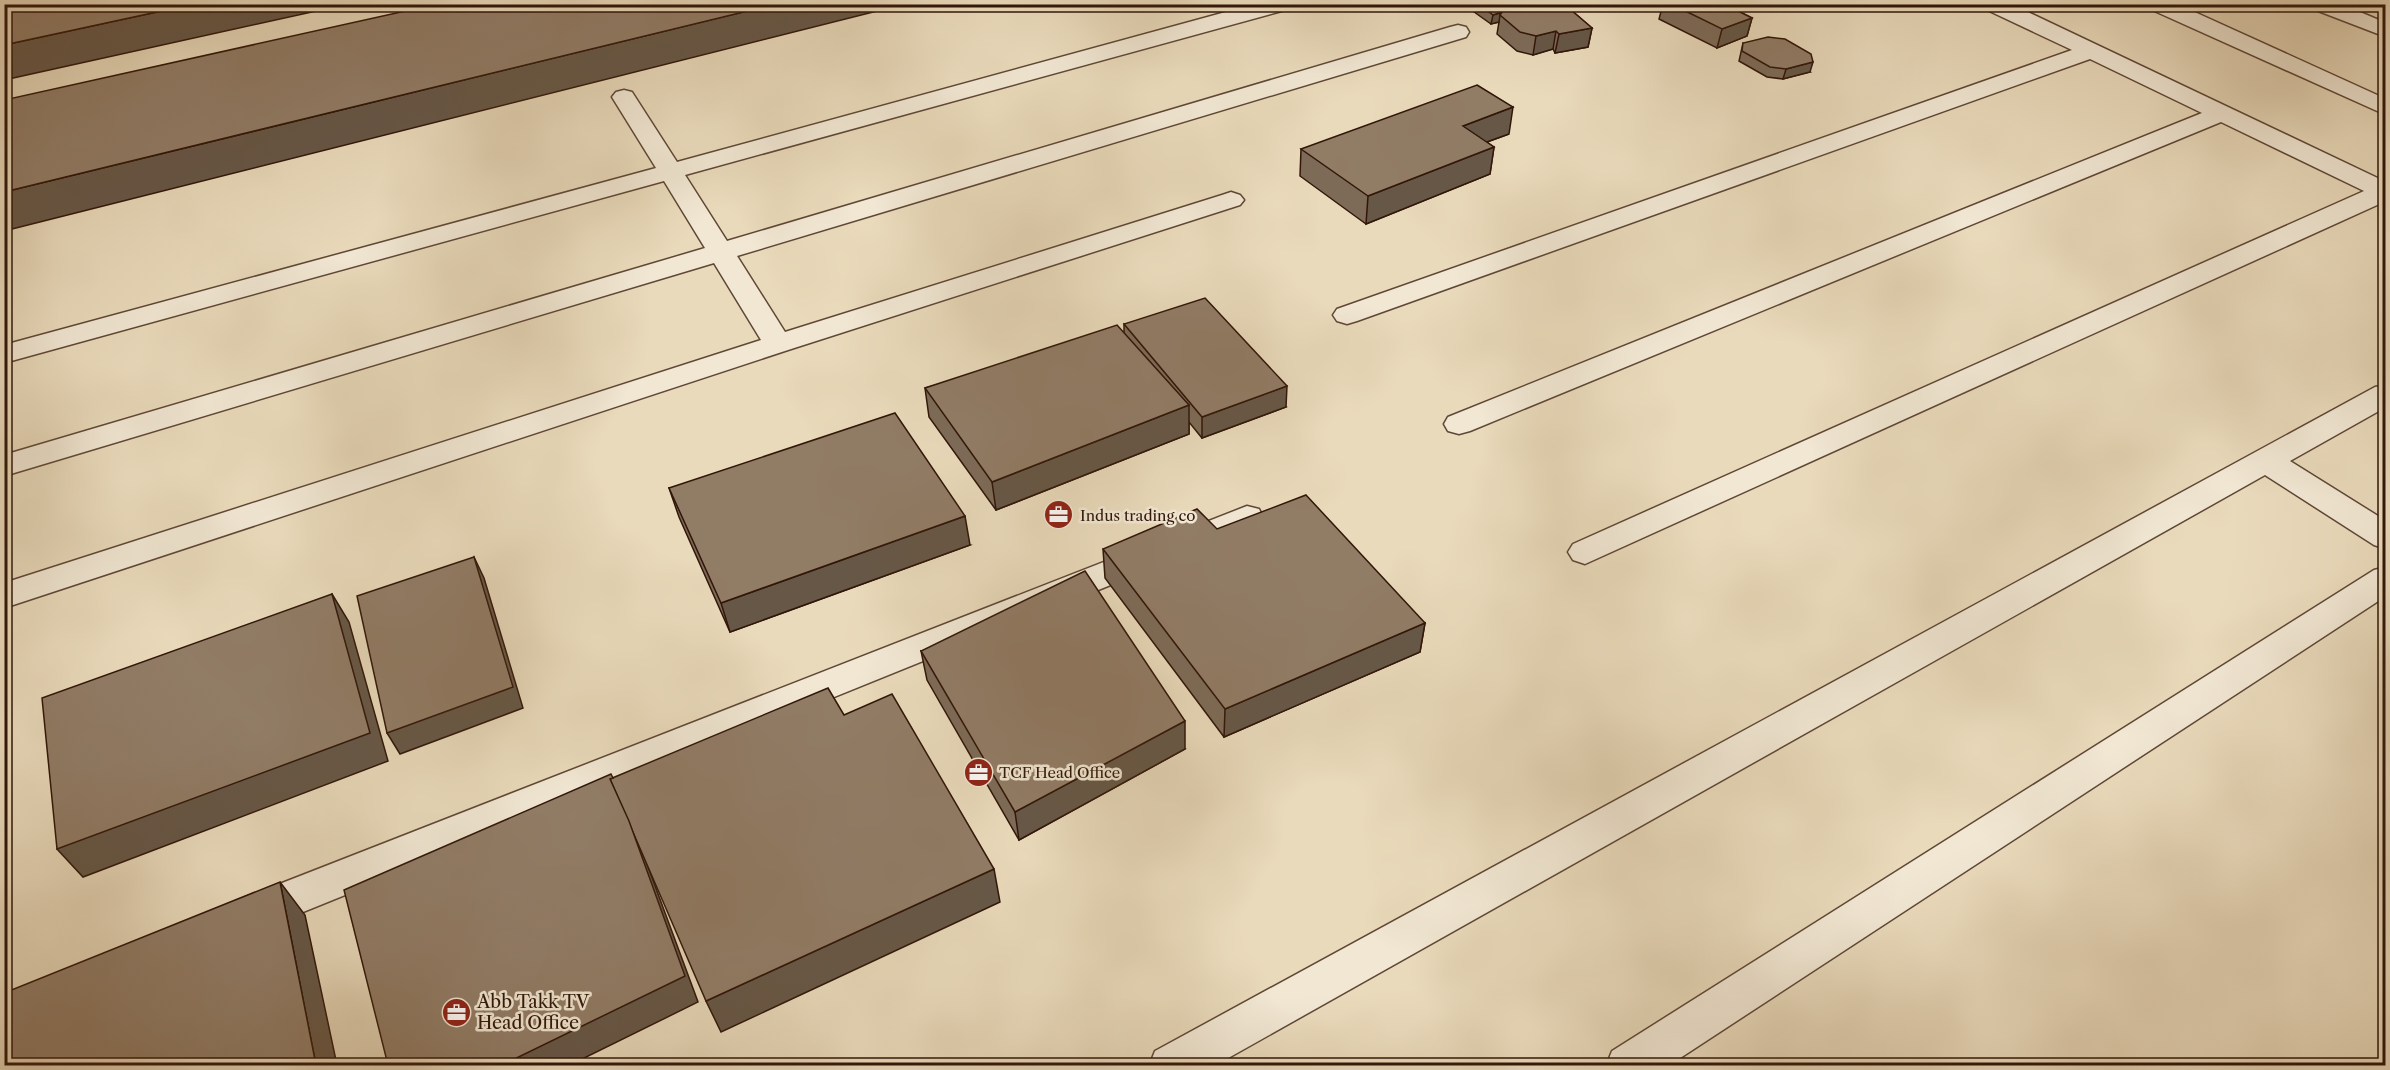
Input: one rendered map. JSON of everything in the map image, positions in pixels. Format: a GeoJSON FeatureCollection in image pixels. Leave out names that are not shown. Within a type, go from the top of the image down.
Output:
{"type":"FeatureCollection","features":[{"type":"Feature","properties":{"kind":"street"},"geometry":{"type":"LineString","coordinates":[[4,354],[1281,4]]}},
{"type":"Feature","properties":{"kind":"street"},"geometry":{"type":"LineString","coordinates":[[2001,8],[2035,4]]}},
{"type":"Feature","properties":{"kind":"street"},"geometry":{"type":"LineString","coordinates":[[2158,4],[2385,108]]}},
{"type":"Feature","properties":{"kind":"street"},"geometry":{"type":"LineString","coordinates":[[2322,4],[2385,31]]}},
{"type":"Feature","properties":{"kind":"street"},"geometry":{"type":"LineString","coordinates":[[2001,8],[2088,52],[2385,191]]}},
{"type":"Feature","properties":{"kind":"street"},"geometry":{"type":"LineString","coordinates":[[4,465],[1458,32]]}},
{"type":"Feature","properties":{"kind":"street"},"geometry":{"type":"LineString","coordinates":[[1347,315],[2088,52]]}},
{"type":"Feature","properties":{"kind":"street"},"geometry":{"type":"LineString","coordinates":[[624,97],[778,344]]}},
{"type":"Feature","properties":{"kind":"street"},"geometry":{"type":"LineString","coordinates":[[1459,424],[2222,113]]}},
{"type":"Feature","properties":{"kind":"street"},"geometry":{"type":"LineString","coordinates":[[1585,552],[2385,191]]}},
{"type":"Feature","properties":{"kind":"street"},"geometry":{"type":"LineString","coordinates":[[4,596],[778,344],[1231,200]]}},
{"type":"Feature","properties":{"kind":"street"},"geometry":{"type":"LineString","coordinates":[[1171,1065],[2385,394]]}},
{"type":"Feature","properties":{"kind":"street"},"geometry":{"type":"LineString","coordinates":[[2267,461],[2385,537]]}},
{"type":"Feature","properties":{"kind":"street"},"geometry":{"type":"LineString","coordinates":[[215,929],[1247,517]]}},
{"type":"Feature","properties":{"kind":"street"},"geometry":{"type":"LineString","coordinates":[[1628,1065],[2385,579]]}},
{"type":"Feature","properties":{"kind":"building"},"geometry":{"type":"Polygon","coordinates":[[[4,4],[194,4],[4,45],[4,4]]]}},
{"type":"Feature","properties":{"kind":"building"},"geometry":{"type":"Polygon","coordinates":[[[437,4],[776,4],[4,192],[4,100],[437,4]]]}},
{"type":"Feature","properties":{"kind":"building"},"geometry":{"type":"Polygon","coordinates":[[[1478,4],[1524,5],[1504,9],[1493,15],[1478,4]]]}},
{"type":"Feature","properties":{"kind":"building"},"geometry":{"type":"Polygon","coordinates":[[[1525,4],[1564,4],[1592,28],[1559,34],[1556,31],[1536,36],[1520,32],[1500,15],[1504,9],[1525,4]]]}},
{"type":"Feature","properties":{"kind":"building"},"geometry":{"type":"Polygon","coordinates":[[[1671,4],[1724,4],[1752,18],[1722,29],[1671,4]]]}},
{"type":"Feature","properties":{"kind":"building"},"geometry":{"type":"Polygon","coordinates":[[[1768,37],[1785,39],[1811,54],[1813,62],[1786,69],[1770,67],[1742,51],[1743,43],[1768,37]]]}},
{"type":"Feature","properties":{"kind":"building"},"geometry":{"type":"Polygon","coordinates":[[[1477,85],[1513,107],[1463,126],[1494,147],[1368,196],[1301,149],[1477,85]]]}},
{"type":"Feature","properties":{"kind":"building"},"geometry":{"type":"Polygon","coordinates":[[[1205,298],[1287,386],[1202,417],[1124,324],[1205,298]]]}},
{"type":"Feature","properties":{"kind":"building"},"geometry":{"type":"Polygon","coordinates":[[[1117,325],[1189,405],[992,482],[925,388],[1117,325]]]}},
{"type":"Feature","properties":{"kind":"building"},"geometry":{"type":"Polygon","coordinates":[[[895,413],[965,516],[721,603],[669,488],[895,413]]]}},
{"type":"Feature","properties":{"kind":"building"},"geometry":{"type":"Polygon","coordinates":[[[1306,495],[1425,623],[1225,709],[1103,549],[1197,509],[1217,529],[1306,495]]]}},
{"type":"Feature","properties":{"kind":"building"},"geometry":{"type":"Polygon","coordinates":[[[474,557],[513,687],[387,733],[357,596],[474,557]]]}},
{"type":"Feature","properties":{"kind":"building"},"geometry":{"type":"Polygon","coordinates":[[[1085,571],[1185,721],[1015,812],[921,651],[1085,571]]]}},
{"type":"Feature","properties":{"kind":"building"},"geometry":{"type":"Polygon","coordinates":[[[332,594],[370,733],[57,849],[42,698],[332,594]]]}},
{"type":"Feature","properties":{"kind":"building"},"geometry":{"type":"Polygon","coordinates":[[[828,688],[844,715],[892,694],[994,869],[706,1001],[610,779],[828,688]]]}},
{"type":"Feature","properties":{"kind":"building"},"geometry":{"type":"Polygon","coordinates":[[[611,774],[613,778],[610,779],[629,821],[685,976],[502,1065],[388,1065],[344,890],[611,774]]]}},
{"type":"Feature","properties":{"kind":"building"},"geometry":{"type":"Polygon","coordinates":[[[280,882],[316,1065],[4,1065],[4,993],[280,882]]]}},
{"type":"Feature","properties":{"kind":"place","name":"Indus trading co"},"geometry":{"type":"Point","coordinates":[1059,515]}},
{"type":"Feature","properties":{"kind":"place","name":"TCF Head Office"},"geometry":{"type":"Point","coordinates":[978,772]}},
{"type":"Feature","properties":{"kind":"place","name":"Abb Takk TV Head Office"},"geometry":{"type":"Point","coordinates":[456,1012]}}]}
